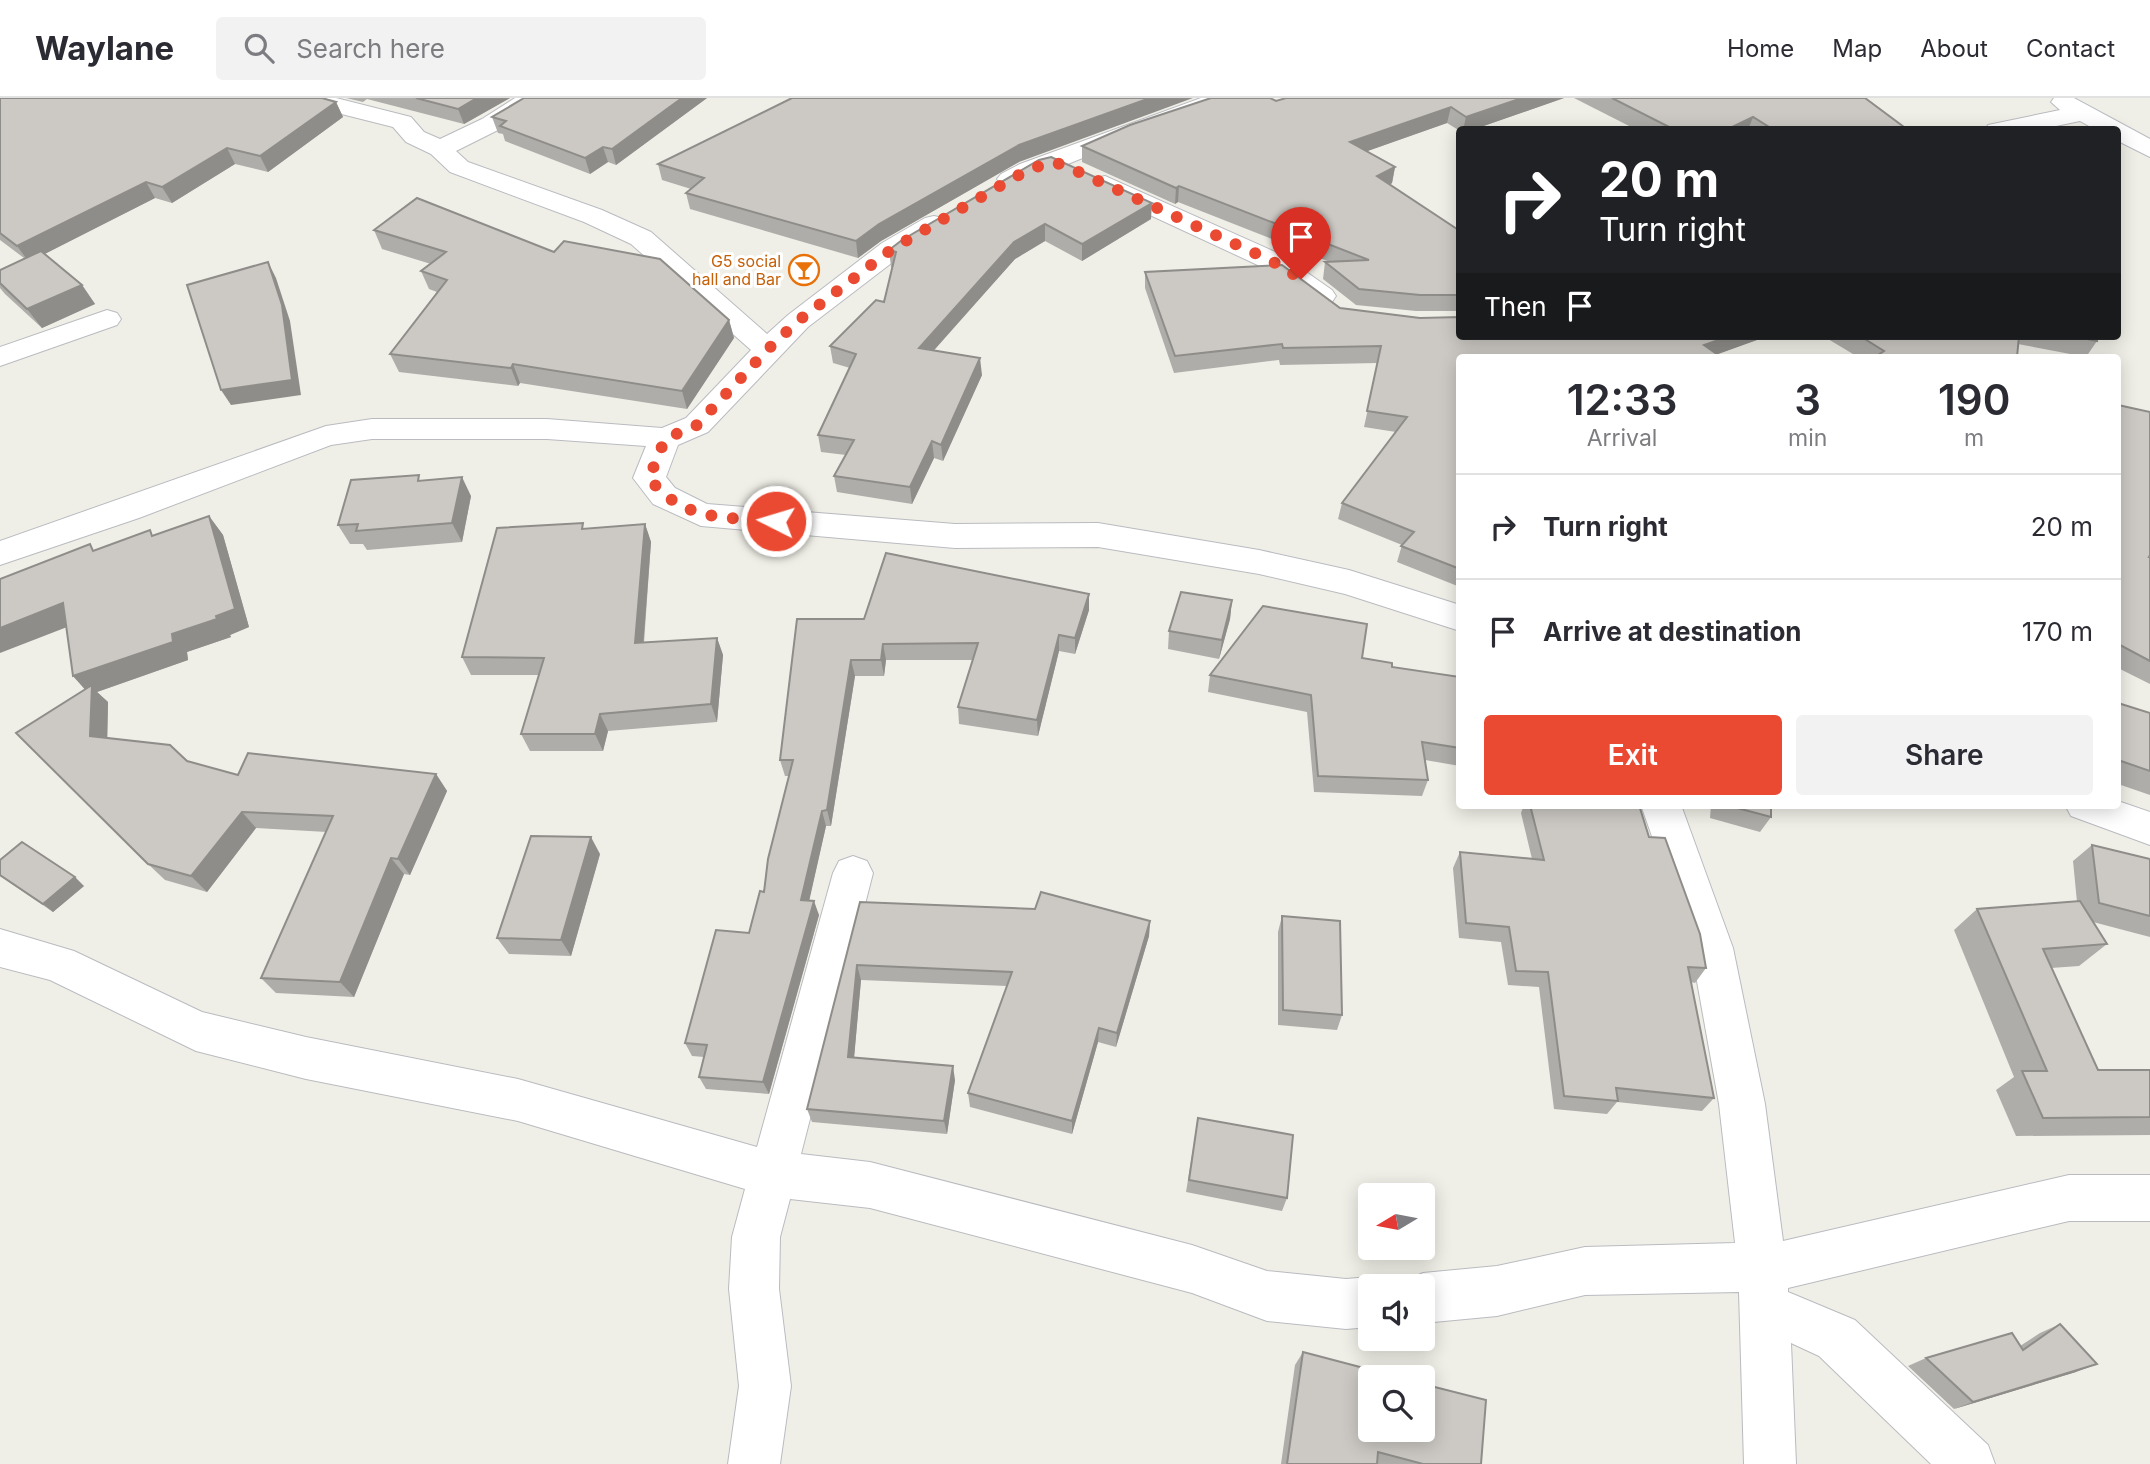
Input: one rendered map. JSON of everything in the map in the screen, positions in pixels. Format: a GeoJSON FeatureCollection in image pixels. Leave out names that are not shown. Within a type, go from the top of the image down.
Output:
{"type":"FeatureCollection","features":[{"type":"Feature","properties":{"kind":"street"},"geometry":{"type":"LineString","coordinates":[[307,98],[402,122],[415,137],[440,149],[459,167],[593,216],[641,238],[731,320],[768,349]]}},
{"type":"Feature","properties":{"kind":"street"},"geometry":{"type":"LineString","coordinates":[[440,149],[491,124],[532,98]]}},
{"type":"Feature","properties":{"kind":"street"},"geometry":{"type":"LineString","coordinates":[[988,192],[1029,169],[1225,98]]}},
{"type":"Feature","properties":{"kind":"street"},"geometry":{"type":"LineString","coordinates":[[2054,98],[2108,126]]}},
{"type":"Feature","properties":{"kind":"street"},"geometry":{"type":"LineString","coordinates":[[2017,126],[2084,113]]}},
{"type":"Feature","properties":{"kind":"street"},"geometry":{"type":"LineString","coordinates":[[2121,133],[2150,149]]}},
{"type":"Feature","properties":{"kind":"street"},"geometry":{"type":"LineString","coordinates":[[1054,162],[1272,261],[1301,279],[1338,310]]}},
{"type":"Feature","properties":{"kind":"street"},"geometry":{"type":"LineString","coordinates":[[0,552],[127,510],[326,436],[372,429],[519,429],[631,434],[665,439],[697,425],[768,349],[806,315],[892,249],[956,211]]}},
{"type":"Feature","properties":{"kind":"street"},"geometry":{"type":"LineString","coordinates":[[0,357],[107,318]]}},
{"type":"Feature","properties":{"kind":"street"},"geometry":{"type":"LineString","coordinates":[[665,439],[649,478],[664,496],[701,515],[955,536],[1098,535],[1259,562],[1349,582],[1456,617]]}},
{"type":"Feature","properties":{"kind":"street"},"geometry":{"type":"LineString","coordinates":[[1662,809],[1712,948],[1742,1104],[1765,1288],[1770,1464]]}},
{"type":"Feature","properties":{"kind":"street"},"geometry":{"type":"LineString","coordinates":[[2096,809],[2150,829]]}},
{"type":"Feature","properties":{"kind":"street"},"geometry":{"type":"LineString","coordinates":[[754,1464],[765,1386],[754,1289],[756,1237],[853,873]]}},
{"type":"Feature","properties":{"kind":"street"},"geometry":{"type":"LineString","coordinates":[[0,948],[59,964],[196,1031],[306,1058],[518,1100],[772,1174],[870,1185],[1192,1269],[1267,1296],[1358,1303]]}},
{"type":"Feature","properties":{"kind":"street"},"geometry":{"type":"LineString","coordinates":[[1765,1288],[2068,1198],[2150,1198]]}},
{"type":"Feature","properties":{"kind":"street"},"geometry":{"type":"LineString","coordinates":[[1435,1297],[1497,1291],[1585,1271],[1723,1266],[1765,1288],[1837,1338],[1969,1464]]}},
{"type":"Feature","properties":{"kind":"building"},"geometry":{"type":"Polygon","coordinates":[[[0,98],[322,98],[336,102],[260,156],[227,148],[162,187],[146,182],[17,246],[0,233],[0,98]]]}},
{"type":"Feature","properties":{"kind":"building"},"geometry":{"type":"Polygon","coordinates":[[[416,98],[477,98],[458,109],[416,98]]]}},
{"type":"Feature","properties":{"kind":"building"},"geometry":{"type":"Polygon","coordinates":[[[524,98],[682,98],[612,149],[603,147],[585,158],[500,126],[506,121],[492,117],[524,98]]]}},
{"type":"Feature","properties":{"kind":"building"},"geometry":{"type":"Polygon","coordinates":[[[792,98],[1150,98],[1019,145],[879,224],[856,241],[686,193],[704,178],[658,164],[792,98]]]}},
{"type":"Feature","properties":{"kind":"building"},"geometry":{"type":"Polygon","coordinates":[[[1211,98],[1270,98],[1276,101],[1286,98],[1522,98],[1466,117],[1451,107],[1350,142],[1395,167],[1377,176],[1456,228],[1456,295],[1420,295],[1359,289],[1325,262],[1369,260],[1179,186],[1176,188],[1082,146],[1130,125],[1211,98]]]}},
{"type":"Feature","properties":{"kind":"building"},"geometry":{"type":"Polygon","coordinates":[[[1612,98],[1865,98],[1903,126],[1768,126],[1753,117],[1734,126],[1667,126],[1612,98]]]}},
{"type":"Feature","properties":{"kind":"building"},"geometry":{"type":"Polygon","coordinates":[[[1051,157],[1152,203],[1082,244],[1045,224],[1014,242],[919,348],[980,358],[941,445],[932,441],[910,487],[834,476],[854,440],[818,435],[856,354],[830,346],[876,300],[884,302],[896,252],[889,250],[1039,160],[1051,157]]]}},
{"type":"Feature","properties":{"kind":"building"},"geometry":{"type":"Polygon","coordinates":[[[417,198],[554,252],[564,241],[660,259],[729,320],[682,391],[513,364],[511,368],[390,354],[447,280],[421,271],[446,252],[374,230],[417,198]]]}},
{"type":"Feature","properties":{"kind":"building"},"geometry":{"type":"Polygon","coordinates":[[[41,251],[82,285],[27,309],[0,283],[0,270],[41,251]]]}},
{"type":"Feature","properties":{"kind":"building"},"geometry":{"type":"Polygon","coordinates":[[[268,262],[282,305],[292,380],[221,390],[187,285],[268,262]]]}},
{"type":"Feature","properties":{"kind":"building"},"geometry":{"type":"Polygon","coordinates":[[[1282,265],[1340,308],[1420,318],[1456,317],[1456,340],[1718,340],[1704,345],[1717,354],[1456,354],[1456,567],[1401,546],[1414,532],[1342,503],[1407,417],[1367,411],[1381,346],[1283,348],[1282,344],[1175,356],[1145,272],[1282,265]]]}},
{"type":"Feature","properties":{"kind":"building"},"geometry":{"type":"Polygon","coordinates":[[[1866,340],[2019,340],[2017,354],[1880,354],[1884,351],[1866,340]]]}},
{"type":"Feature","properties":{"kind":"building"},"geometry":{"type":"Polygon","coordinates":[[[2121,406],[2150,412],[2150,661],[2121,646],[2121,406]]]}},
{"type":"Feature","properties":{"kind":"building"},"geometry":{"type":"Polygon","coordinates":[[[419,475],[418,481],[462,477],[452,523],[356,531],[358,524],[338,525],[351,480],[419,475]]]}},
{"type":"Feature","properties":{"kind":"building"},"geometry":{"type":"Polygon","coordinates":[[[209,516],[235,609],[216,616],[217,619],[172,634],[173,642],[73,676],[63,603],[0,628],[0,579],[90,544],[93,551],[150,530],[152,536],[209,516]]]}},
{"type":"Feature","properties":{"kind":"building"},"geometry":{"type":"Polygon","coordinates":[[[583,523],[582,529],[645,524],[635,643],[717,638],[711,704],[600,714],[595,734],[521,734],[544,658],[462,657],[497,528],[583,523]]]}},
{"type":"Feature","properties":{"kind":"building"},"geometry":{"type":"Polygon","coordinates":[[[886,553],[1089,594],[1075,638],[1059,635],[1037,720],[958,707],[978,643],[883,644],[881,660],[851,660],[827,810],[822,811],[801,900],[814,901],[763,1082],[699,1077],[707,1045],[685,1043],[716,930],[749,933],[760,891],[764,892],[768,859],[793,760],[780,760],[797,619],[864,619],[886,553]]]}},
{"type":"Feature","properties":{"kind":"building"},"geometry":{"type":"Polygon","coordinates":[[[1181,592],[1232,600],[1222,640],[1169,631],[1181,592]]]}},
{"type":"Feature","properties":{"kind":"building"},"geometry":{"type":"Polygon","coordinates":[[[1263,606],[1367,624],[1362,658],[1392,663],[1392,667],[1456,676],[1456,747],[1422,742],[1428,780],[1318,776],[1311,695],[1210,675],[1263,606]]]}},
{"type":"Feature","properties":{"kind":"building"},"geometry":{"type":"Polygon","coordinates":[[[92,685],[90,736],[170,745],[187,761],[238,775],[248,753],[436,774],[398,859],[391,858],[340,982],[261,978],[333,816],[242,812],[191,876],[148,864],[16,733],[92,685]]]}},
{"type":"Feature","properties":{"kind":"building"},"geometry":{"type":"Polygon","coordinates":[[[2121,704],[2150,713],[2150,771],[2121,761],[2121,704]]]}},
{"type":"Feature","properties":{"kind":"building"},"geometry":{"type":"Polygon","coordinates":[[[1531,809],[1640,809],[1649,837],[1665,838],[1700,934],[1706,968],[1688,967],[1714,1098],[1616,1088],[1618,1101],[1564,1096],[1548,972],[1516,971],[1509,927],[1466,923],[1460,852],[1544,860],[1531,809]]]}},
{"type":"Feature","properties":{"kind":"building"},"geometry":{"type":"Polygon","coordinates":[[[1741,809],[1771,809],[1771,817],[1741,809]]]}},
{"type":"Feature","properties":{"kind":"building"},"geometry":{"type":"Polygon","coordinates":[[[531,836],[591,837],[561,940],[497,938],[531,836]]]}},
{"type":"Feature","properties":{"kind":"building"},"geometry":{"type":"Polygon","coordinates":[[[22,842],[75,877],[43,904],[0,875],[0,860],[22,842]]]}},
{"type":"Feature","properties":{"kind":"building"},"geometry":{"type":"Polygon","coordinates":[[[2092,845],[2150,859],[2150,916],[2099,903],[2092,845]]]}},
{"type":"Feature","properties":{"kind":"building"},"geometry":{"type":"Polygon","coordinates":[[[1041,892],[1150,921],[1117,1033],[1099,1028],[1072,1121],[968,1093],[1012,972],[857,965],[848,1057],[953,1066],[944,1121],[807,1109],[860,902],[1035,909],[1041,892]]]}},
{"type":"Feature","properties":{"kind":"building"},"geometry":{"type":"Polygon","coordinates":[[[2080,901],[2107,944],[2043,949],[2098,1070],[2150,1070],[2150,1117],[2043,1118],[2022,1071],[2047,1071],[1977,909],[2080,901]]]}},
{"type":"Feature","properties":{"kind":"building"},"geometry":{"type":"Polygon","coordinates":[[[1282,916],[1340,921],[1342,1015],[1283,1010],[1282,916]]]}},
{"type":"Feature","properties":{"kind":"building"},"geometry":{"type":"Polygon","coordinates":[[[1198,1118],[1293,1135],[1287,1198],[1189,1180],[1198,1118]]]}},
{"type":"Feature","properties":{"kind":"building"},"geometry":{"type":"Polygon","coordinates":[[[2060,1324],[2097,1364],[1973,1402],[1926,1358],[2012,1333],[2023,1350],[2060,1324]]]}},
{"type":"Feature","properties":{"kind":"building"},"geometry":{"type":"Polygon","coordinates":[[[1303,1352],[1358,1366],[1358,1442],[1435,1442],[1435,1387],[1486,1400],[1481,1464],[1423,1464],[1378,1452],[1377,1464],[1287,1464],[1303,1352]]]}},
{"type":"Feature","properties":{"kind":"place","name":"G5 social hall and Bar"},"geometry":{"type":"Point","coordinates":[804,270]}},
{"type":"Feature","properties":{"kind":"route"},"geometry":{"type":"LineString","coordinates":[[776,521],[701,515],[664,496],[649,478],[665,439],[697,425],[798,321],[892,249],[1029,169],[1054,162],[1068,167],[1272,261],[1301,279]]}}]}
